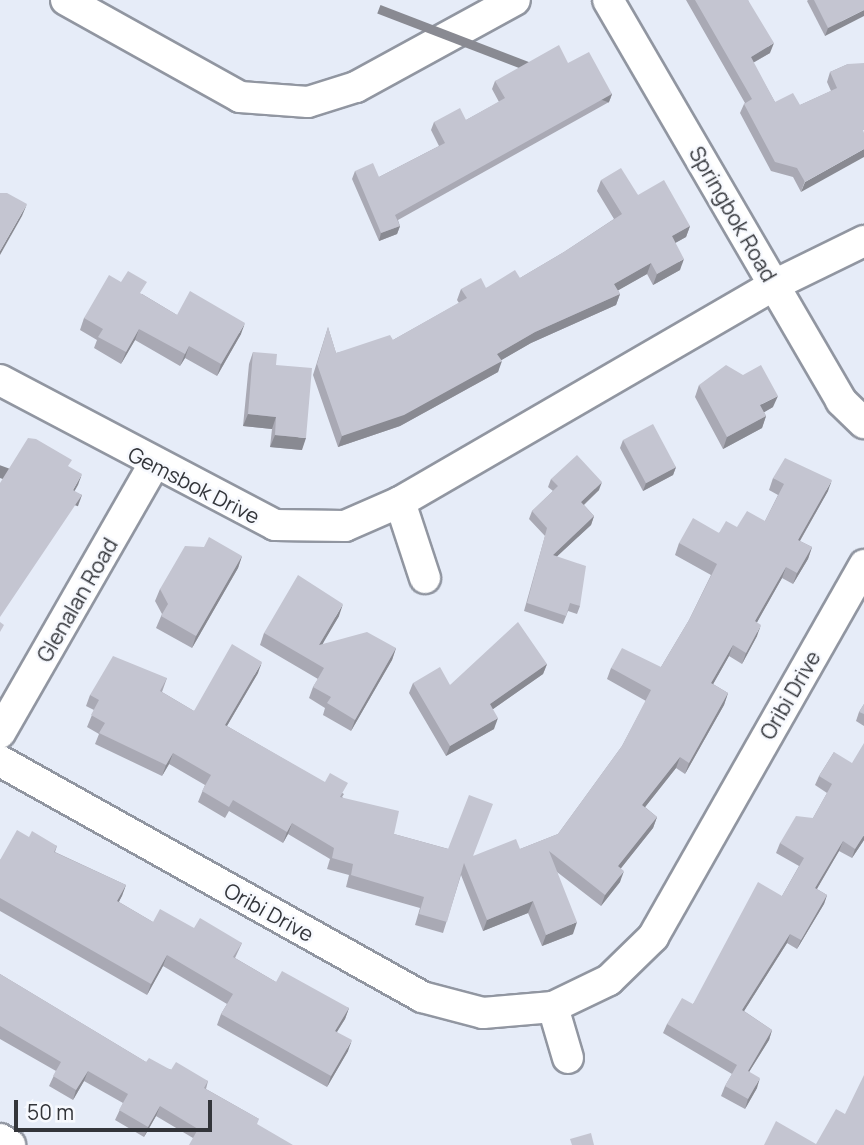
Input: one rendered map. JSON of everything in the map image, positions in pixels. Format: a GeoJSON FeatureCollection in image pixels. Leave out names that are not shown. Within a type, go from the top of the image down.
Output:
{"type":"FeatureCollection","features":[{"type":"Feature","properties":{"kind":"street"},"geometry":{"type":"LineString","coordinates":[[66,0],[240,97],[308,102],[356,87],[515,0]]}},
{"type":"Feature","properties":{"kind":"street","name":"Springbok Road"},"geometry":{"type":"LineString","coordinates":[[608,0],[841,401],[864,423]]}},
{"type":"Feature","properties":{"kind":"street","name":"Gemsbok Drive"},"geometry":{"type":"LineString","coordinates":[[0,380],[153,466],[275,525],[345,526],[400,502],[774,285],[864,242]]}},
{"type":"Feature","properties":{"kind":"street","name":"Glenalan Road"},"geometry":{"type":"LineString","coordinates":[[0,733],[153,466]]}},
{"type":"Feature","properties":{"kind":"street"},"geometry":{"type":"LineString","coordinates":[[400,502],[425,578]]}},
{"type":"Feature","properties":{"kind":"street","name":"Oribi Drive"},"geometry":{"type":"LineString","coordinates":[[0,761],[422,997],[482,1013],[553,1007],[609,980],[653,937],[864,565]]}},
{"type":"Feature","properties":{"kind":"street"},"geometry":{"type":"LineString","coordinates":[[553,1007],[568,1058]]}},
{"type":"Feature","properties":{"kind":"street"},"geometry":{"type":"LineString","coordinates":[[0,1139],[10,1145]]}},
{"type":"Feature","properties":{"kind":"building"},"geometry":{"type":"Polygon","coordinates":[[[695,0],[748,0],[774,43],[751,57],[775,102],[793,93],[800,105],[837,88],[830,72],[848,64],[864,63],[864,149],[805,182],[797,168],[775,162],[744,104],[752,99],[695,0]]]}},
{"type":"Feature","properties":{"kind":"building"},"geometry":{"type":"Polygon","coordinates":[[[814,0],[864,0],[864,10],[828,28],[814,0]]]}},
{"type":"Feature","properties":{"kind":"building"},"geometry":{"type":"Polygon","coordinates":[[[559,45],[568,63],[589,52],[612,94],[395,215],[400,226],[381,233],[355,171],[373,163],[379,177],[445,143],[434,122],[460,108],[466,120],[505,98],[495,81],[559,45]]]}},
{"type":"Feature","properties":{"kind":"building"},"geometry":{"type":"Polygon","coordinates":[[[621,168],[638,195],[664,180],[690,226],[672,236],[684,259],[657,274],[651,263],[614,284],[620,294],[535,332],[497,354],[502,361],[404,415],[342,436],[317,364],[328,327],[336,353],[390,335],[393,340],[467,298],[461,289],[481,278],[486,288],[515,270],[520,278],[622,214],[601,180],[621,168]]]}},
{"type":"Feature","properties":{"kind":"building"},"geometry":{"type":"Polygon","coordinates":[[[0,193],[7,193],[27,204],[0,251],[0,193]]]}},
{"type":"Feature","properties":{"kind":"building"},"geometry":{"type":"Polygon","coordinates":[[[128,271],[147,282],[140,293],[177,315],[190,291],[245,323],[221,364],[189,346],[185,354],[139,329],[126,352],[98,337],[103,329],[84,318],[109,275],[121,282],[128,271]]]}},
{"type":"Feature","properties":{"kind":"building"},"geometry":{"type":"Polygon","coordinates":[[[253,352],[277,354],[276,365],[312,368],[306,438],[275,435],[276,417],[248,414],[253,352]]]}},
{"type":"Feature","properties":{"kind":"building"},"geometry":{"type":"Polygon","coordinates":[[[726,365],[743,375],[761,365],[778,396],[760,405],[766,416],[727,437],[699,385],[726,365]]]}},
{"type":"Feature","properties":{"kind":"building"},"geometry":{"type":"Polygon","coordinates":[[[653,424],[676,467],[646,483],[623,440],[653,424]]]}},
{"type":"Feature","properties":{"kind":"building"},"geometry":{"type":"Polygon","coordinates":[[[28,438],[36,439],[72,460],[68,466],[82,474],[73,490],[82,495],[0,617],[0,483],[28,438]]]}},
{"type":"Feature","properties":{"kind":"building"},"geometry":{"type":"Polygon","coordinates":[[[577,455],[602,482],[581,502],[594,516],[553,555],[586,566],[580,606],[570,603],[566,616],[527,603],[547,528],[532,511],[558,486],[551,479],[577,455]]]}},
{"type":"Feature","properties":{"kind":"building"},"geometry":{"type":"Polygon","coordinates":[[[785,458],[832,480],[798,540],[812,547],[797,573],[786,567],[755,621],[761,625],[746,653],[733,645],[711,683],[728,693],[689,763],[680,757],[642,805],[657,817],[618,866],[624,871],[605,895],[549,851],[577,922],[546,935],[533,901],[487,920],[464,863],[447,922],[419,914],[424,897],[351,875],[353,864],[332,858],[334,848],[292,823],[287,832],[233,800],[229,807],[202,791],[211,775],[173,753],[166,765],[99,733],[105,723],[91,715],[99,700],[90,695],[113,656],[167,678],[160,691],[194,711],[232,644],[262,662],[225,725],[325,782],[330,773],[348,783],[340,797],[399,811],[394,834],[448,849],[469,795],[493,804],[473,856],[516,839],[520,849],[558,834],[622,746],[651,690],[611,668],[622,648],[661,667],[689,620],[717,564],[679,543],[693,518],[719,533],[726,521],[737,527],[747,511],[765,521],[784,484],[773,478],[785,458]]]}},
{"type":"Feature","properties":{"kind":"building"},"geometry":{"type":"Polygon","coordinates":[[[209,537],[242,556],[196,636],[161,616],[168,604],[160,589],[185,546],[204,547],[209,537]]]}},
{"type":"Feature","properties":{"kind":"building"},"geometry":{"type":"Polygon","coordinates":[[[298,575],[343,604],[319,645],[367,632],[396,648],[355,720],[327,703],[331,697],[313,687],[324,668],[264,633],[298,575]]]}},
{"type":"Feature","properties":{"kind":"building"},"geometry":{"type":"Polygon","coordinates":[[[518,622],[547,664],[490,704],[498,718],[450,746],[413,683],[440,667],[450,685],[518,622]]]}},
{"type":"Feature","properties":{"kind":"building"},"geometry":{"type":"Polygon","coordinates":[[[864,743],[864,835],[855,849],[843,841],[815,888],[827,895],[801,940],[790,934],[742,1010],[772,1030],[748,1071],[760,1078],[748,1099],[725,1086],[737,1065],[667,1024],[682,998],[693,1004],[758,882],[782,896],[804,858],[780,843],[796,816],[813,818],[832,784],[819,776],[834,752],[852,763],[864,743]]]}},
{"type":"Feature","properties":{"kind":"building"},"geometry":{"type":"Polygon","coordinates":[[[17,830],[29,837],[32,831],[57,846],[54,852],[126,885],[117,901],[153,922],[160,909],[194,928],[200,918],[242,943],[233,957],[276,982],[282,971],[349,1008],[335,1031],[352,1040],[331,1076],[221,1014],[233,994],[167,955],[151,984],[0,898],[0,860],[17,830]]]}},
{"type":"Feature","properties":{"kind":"building"},"geometry":{"type":"Polygon","coordinates":[[[0,974],[146,1062],[149,1058],[171,1070],[176,1062],[208,1081],[204,1088],[259,1119],[257,1124],[293,1145],[189,1145],[198,1129],[160,1106],[148,1127],[119,1110],[128,1094],[88,1071],[76,1090],[53,1076],[61,1062],[0,1026],[0,974]]]}},
{"type":"Feature","properties":{"kind":"building"},"geometry":{"type":"Polygon","coordinates":[[[864,1075],[864,1145],[764,1145],[776,1121],[816,1144],[836,1109],[845,1114],[864,1075]]]}},
{"type":"Feature","properties":{"kind":"building"},"geometry":{"type":"Polygon","coordinates":[[[591,1133],[594,1145],[572,1145],[570,1139],[591,1133]]]}}]}
